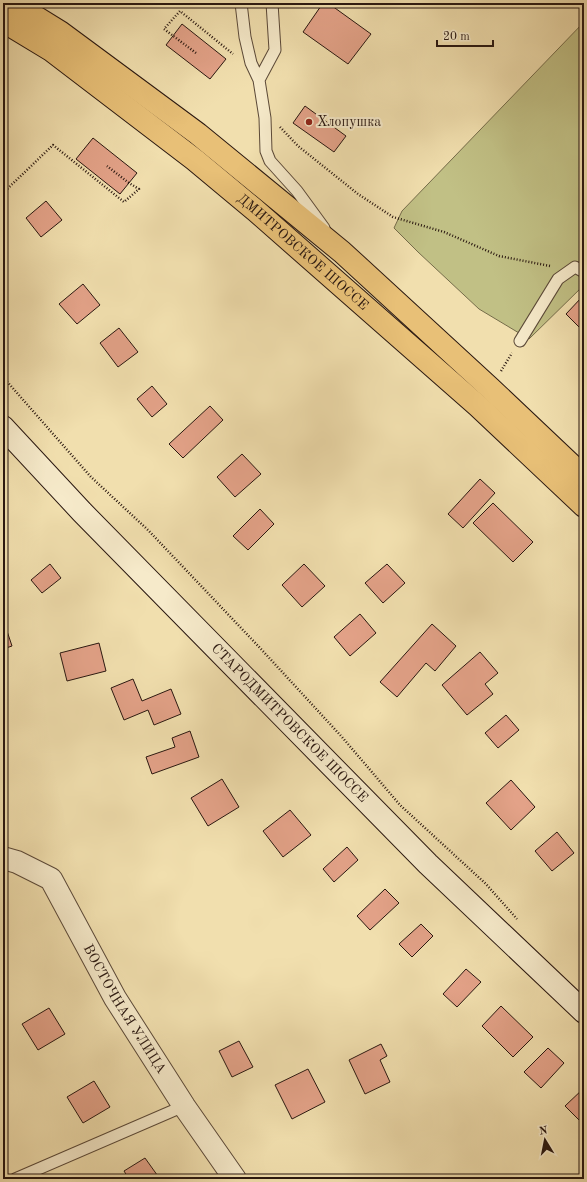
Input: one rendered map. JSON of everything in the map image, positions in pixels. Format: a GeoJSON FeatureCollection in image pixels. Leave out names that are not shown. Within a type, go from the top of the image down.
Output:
{"type":"FeatureCollection","features":[{"type":"Feature","properties":{"kind":"highway","name":"ДМИТРОВСКОЕ ШОССЕ"},"geometry":{"type":"LineString","coordinates":[[14,3],[60,32],[198,134],[342,252],[584,477]]}},
{"type":"Feature","properties":{"kind":"highway","name":"ДМИТРОВСКОЕ ШОССЕ"},"geometry":{"type":"LineString","coordinates":[[3,21],[51,50],[196,160],[478,406],[584,506]]}},
{"type":"Feature","properties":{"kind":"street","name":"СТАРОДМИТРОВСКОЕ ШОССЕ"},"geometry":{"type":"LineString","coordinates":[[3,427],[82,512],[428,864],[584,1012]]}},
{"type":"Feature","properties":{"kind":"street","name":"ВОСТОЧНАЯ УЛИЦА"},"geometry":{"type":"LineString","coordinates":[[3,858],[17,862],[51,879],[114,998],[184,1106],[235,1179]]}},
{"type":"Feature","properties":{"kind":"lane"},"geometry":{"type":"LineString","coordinates":[[241,3],[244,37],[251,63],[259,80],[265,118],[266,151],[270,161],[297,191],[342,252]]}},
{"type":"Feature","properties":{"kind":"lane"},"geometry":{"type":"LineString","coordinates":[[259,80],[275,50],[272,3]]}},
{"type":"Feature","properties":{"kind":"lane"},"geometry":{"type":"LineString","coordinates":[[520,341],[558,279],[580,270]]}},
{"type":"Feature","properties":{"kind":"lane"},"geometry":{"type":"LineString","coordinates":[[15,1179],[184,1106]]}},
{"type":"Feature","properties":{"kind":"path"},"geometry":{"type":"LineString","coordinates":[[196,53],[164,29],[180,11],[235,56]]}},
{"type":"Feature","properties":{"kind":"path"},"geometry":{"type":"LineString","coordinates":[[275,124],[281,127],[298,146],[358,194],[393,217],[444,232],[499,256],[580,270]]}},
{"type":"Feature","properties":{"kind":"path"},"geometry":{"type":"LineString","coordinates":[[3,193],[53,145],[124,202],[139,189],[107,166]]}},
{"type":"Feature","properties":{"kind":"path"},"geometry":{"type":"LineString","coordinates":[[490,388],[520,341]]}},
{"type":"Feature","properties":{"kind":"path"},"geometry":{"type":"LineString","coordinates":[[3,377],[91,477],[148,530],[261,649],[342,737],[400,805],[486,884],[521,922]]}},
{"type":"Feature","properties":{"kind":"shaded area"},"geometry":{"type":"Polygon","coordinates":[[[584,22],[584,285],[529,339],[479,309],[394,228],[402,211],[584,22]]]}},
{"type":"Feature","properties":{"kind":"building"},"geometry":{"type":"Polygon","coordinates":[[[323,3],[328,3],[371,34],[348,64],[303,32],[323,3]]]}},
{"type":"Feature","properties":{"kind":"building"},"geometry":{"type":"Polygon","coordinates":[[[182,24],[226,59],[210,79],[166,45],[182,24]]]}},
{"type":"Feature","properties":{"kind":"building"},"geometry":{"type":"Polygon","coordinates":[[[305,106],[346,136],[334,152],[293,123],[305,106]]]}},
{"type":"Feature","properties":{"kind":"building"},"geometry":{"type":"Polygon","coordinates":[[[93,138],[137,173],[120,194],[76,159],[93,138]]]}},
{"type":"Feature","properties":{"kind":"building"},"geometry":{"type":"Polygon","coordinates":[[[46,201],[62,220],[41,237],[26,218],[46,201]]]}},
{"type":"Feature","properties":{"kind":"building"},"geometry":{"type":"Polygon","coordinates":[[[83,284],[100,305],[77,324],[59,304],[83,284]]]}},
{"type":"Feature","properties":{"kind":"building"},"geometry":{"type":"Polygon","coordinates":[[[582,297],[584,298],[584,332],[566,314],[582,297]]]}},
{"type":"Feature","properties":{"kind":"building"},"geometry":{"type":"Polygon","coordinates":[[[119,328],[138,352],[118,367],[100,343],[119,328]]]}},
{"type":"Feature","properties":{"kind":"building"},"geometry":{"type":"Polygon","coordinates":[[[152,386],[167,404],[152,417],[137,399],[152,386]]]}},
{"type":"Feature","properties":{"kind":"building"},"geometry":{"type":"Polygon","coordinates":[[[210,406],[223,420],[183,458],[169,444],[210,406]]]}},
{"type":"Feature","properties":{"kind":"building"},"geometry":{"type":"Polygon","coordinates":[[[242,454],[261,474],[235,497],[217,477],[242,454]]]}},
{"type":"Feature","properties":{"kind":"building"},"geometry":{"type":"Polygon","coordinates":[[[480,479],[495,493],[463,528],[448,514],[480,479]]]}},
{"type":"Feature","properties":{"kind":"building"},"geometry":{"type":"Polygon","coordinates":[[[493,503],[533,542],[513,562],[473,523],[493,503]]]}},
{"type":"Feature","properties":{"kind":"building"},"geometry":{"type":"Polygon","coordinates":[[[260,509],[274,524],[248,550],[233,536],[260,509]]]}},
{"type":"Feature","properties":{"kind":"building"},"geometry":{"type":"Polygon","coordinates":[[[50,564],[61,578],[42,593],[31,580],[50,564]]]}},
{"type":"Feature","properties":{"kind":"building"},"geometry":{"type":"Polygon","coordinates":[[[304,564],[325,586],[302,607],[282,585],[304,564]]]}},
{"type":"Feature","properties":{"kind":"building"},"geometry":{"type":"Polygon","coordinates":[[[387,564],[405,583],[383,603],[365,583],[387,564]]]}},
{"type":"Feature","properties":{"kind":"building"},"geometry":{"type":"Polygon","coordinates":[[[360,614],[376,633],[350,656],[334,637],[360,614]]]}},
{"type":"Feature","properties":{"kind":"building"},"geometry":{"type":"Polygon","coordinates":[[[432,624],[456,646],[435,671],[426,663],[397,697],[380,682],[432,624]]]}},
{"type":"Feature","properties":{"kind":"building"},"geometry":{"type":"Polygon","coordinates":[[[6,628],[12,646],[3,649],[3,629],[6,628]]]}},
{"type":"Feature","properties":{"kind":"building"},"geometry":{"type":"Polygon","coordinates":[[[99,643],[106,671],[67,681],[60,653],[99,643]]]}},
{"type":"Feature","properties":{"kind":"building"},"geometry":{"type":"Polygon","coordinates":[[[480,652],[498,673],[485,684],[493,694],[467,715],[442,685],[480,652]]]}},
{"type":"Feature","properties":{"kind":"building"},"geometry":{"type":"Polygon","coordinates":[[[133,679],[142,701],[171,689],[181,714],[154,725],[148,710],[124,720],[111,688],[133,679]]]}},
{"type":"Feature","properties":{"kind":"building"},"geometry":{"type":"Polygon","coordinates":[[[506,715],[519,730],[498,748],[485,733],[506,715]]]}},
{"type":"Feature","properties":{"kind":"building"},"geometry":{"type":"Polygon","coordinates":[[[190,731],[199,757],[152,774],[146,757],[175,747],[172,738],[190,731]]]}},
{"type":"Feature","properties":{"kind":"building"},"geometry":{"type":"Polygon","coordinates":[[[222,779],[239,807],[208,826],[191,798],[222,779]]]}},
{"type":"Feature","properties":{"kind":"building"},"geometry":{"type":"Polygon","coordinates":[[[511,780],[535,807],[511,830],[486,803],[511,780]]]}},
{"type":"Feature","properties":{"kind":"building"},"geometry":{"type":"Polygon","coordinates":[[[290,810],[311,835],[283,857],[263,831],[290,810]]]}},
{"type":"Feature","properties":{"kind":"building"},"geometry":{"type":"Polygon","coordinates":[[[557,832],[574,853],[552,871],[535,851],[557,832]]]}},
{"type":"Feature","properties":{"kind":"building"},"geometry":{"type":"Polygon","coordinates":[[[347,847],[358,860],[334,882],[323,869],[347,847]]]}},
{"type":"Feature","properties":{"kind":"building"},"geometry":{"type":"Polygon","coordinates":[[[385,889],[399,903],[370,930],[357,916],[385,889]]]}},
{"type":"Feature","properties":{"kind":"building"},"geometry":{"type":"Polygon","coordinates":[[[421,924],[433,936],[412,957],[399,944],[421,924]]]}},
{"type":"Feature","properties":{"kind":"building"},"geometry":{"type":"Polygon","coordinates":[[[466,969],[481,982],[457,1007],[443,994],[466,969]]]}},
{"type":"Feature","properties":{"kind":"building"},"geometry":{"type":"Polygon","coordinates":[[[501,1006],[533,1037],[513,1057],[482,1026],[501,1006]]]}},
{"type":"Feature","properties":{"kind":"building"},"geometry":{"type":"Polygon","coordinates":[[[49,1008],[65,1034],[38,1050],[22,1024],[49,1008]]]}},
{"type":"Feature","properties":{"kind":"building"},"geometry":{"type":"Polygon","coordinates":[[[239,1041],[253,1067],[232,1077],[219,1051],[239,1041]]]}},
{"type":"Feature","properties":{"kind":"building"},"geometry":{"type":"Polygon","coordinates":[[[381,1044],[387,1056],[380,1060],[390,1082],[365,1094],[349,1060],[381,1044]]]}},
{"type":"Feature","properties":{"kind":"building"},"geometry":{"type":"Polygon","coordinates":[[[548,1048],[564,1063],[541,1088],[524,1072],[548,1048]]]}},
{"type":"Feature","properties":{"kind":"building"},"geometry":{"type":"Polygon","coordinates":[[[308,1069],[325,1102],[292,1119],[275,1085],[308,1069]]]}},
{"type":"Feature","properties":{"kind":"building"},"geometry":{"type":"Polygon","coordinates":[[[94,1081],[110,1107],[83,1123],[67,1097],[94,1081]]]}},
{"type":"Feature","properties":{"kind":"building"},"geometry":{"type":"Polygon","coordinates":[[[584,1088],[584,1122],[582,1123],[565,1106],[584,1088]]]}},
{"type":"Feature","properties":{"kind":"building"},"geometry":{"type":"Polygon","coordinates":[[[145,1158],[160,1179],[129,1179],[124,1171],[145,1158]]]}},
{"type":"Feature","properties":{"kind":"place","name":"Хлопушка"},"geometry":{"type":"Point","coordinates":[309,122]}}]}
